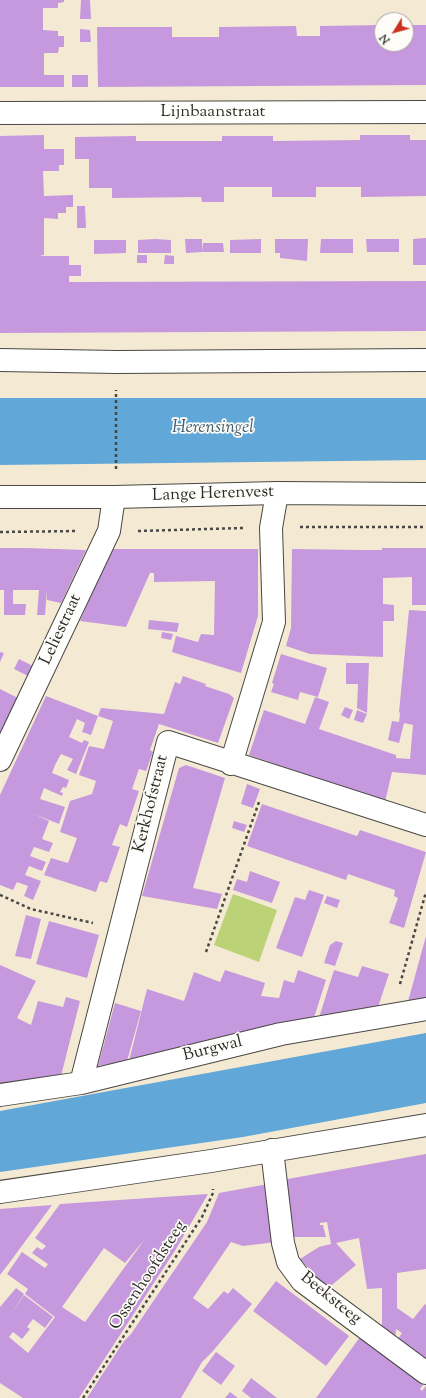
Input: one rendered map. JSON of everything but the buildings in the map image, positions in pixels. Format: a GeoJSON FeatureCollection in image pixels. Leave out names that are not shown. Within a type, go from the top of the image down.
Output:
{"type":"FeatureCollection","features":[{"type":"Feature","properties":{"kind":"street","name":"Lijnbaanstraat"},"geometry":{"type":"LineString","coordinates":[[0,113],[426,112]]}},
{"type":"Feature","properties":{"kind":"street"},"geometry":{"type":"LineString","coordinates":[[0,360],[117,362],[426,360]]}},
{"type":"Feature","properties":{"kind":"street"},"geometry":{"type":"LineString","coordinates":[[231,764],[274,622],[271,528],[277,493]]}},
{"type":"Feature","properties":{"kind":"street","name":"Lange Herenvest"},"geometry":{"type":"LineString","coordinates":[[0,497],[114,497],[277,493],[426,494]]}},
{"type":"Feature","properties":{"kind":"street","name":"Leliestraat"},"geometry":{"type":"LineString","coordinates":[[0,760],[108,531],[114,497]]}},
{"type":"Feature","properties":{"kind":"street","name":"Kerkhofstraat"},"geometry":{"type":"LineString","coordinates":[[81,1083],[168,742],[231,764],[426,825]]}},
{"type":"Feature","properties":{"kind":"street","name":"Burgwal"},"geometry":{"type":"LineString","coordinates":[[0,1095],[81,1083],[281,1034],[426,1009]]}},
{"type":"Feature","properties":{"kind":"street"},"geometry":{"type":"LineString","coordinates":[[0,1192],[211,1161],[426,1125]]}},
{"type":"Feature","properties":{"kind":"street","name":"Beeksteeg"},"geometry":{"type":"LineString","coordinates":[[272,1150],[283,1243],[288,1262],[302,1281],[426,1373]]}},
{"type":"Feature","properties":{"kind":"path"},"geometry":{"type":"LineString","coordinates":[[116,398],[116,463]]}},
{"type":"Feature","properties":{"kind":"path"},"geometry":{"type":"LineString","coordinates":[[0,532],[426,527]]}},
{"type":"Feature","properties":{"kind":"path"},"geometry":{"type":"LineString","coordinates":[[206,952],[268,775]]}},
{"type":"Feature","properties":{"kind":"path"},"geometry":{"type":"LineString","coordinates":[[391,1015],[426,892]]}},
{"type":"Feature","properties":{"kind":"path"},"geometry":{"type":"LineString","coordinates":[[0,895],[30,909],[120,929]]}},
{"type":"Feature","properties":{"kind":"path","name":"Ossenhoofdsteeg"},"geometry":{"type":"LineString","coordinates":[[83,1398],[202,1218],[213,1193],[211,1161]]}},
{"type":"Feature","properties":{"kind":"green space"},"geometry":{"type":"Polygon","coordinates":[[[233,894],[277,910],[259,962],[214,945],[233,894]]]}},
{"type":"Feature","properties":{"kind":"water","name":"Herensingel"},"geometry":{"type":"Polygon","coordinates":[[[0,398],[426,398],[426,460],[0,465],[0,398]]]}},
{"type":"Feature","properties":{"kind":"water"},"geometry":{"type":"Polygon","coordinates":[[[426,1033],[426,1103],[243,1137],[0,1172],[0,1111],[426,1033]]]}}]}
